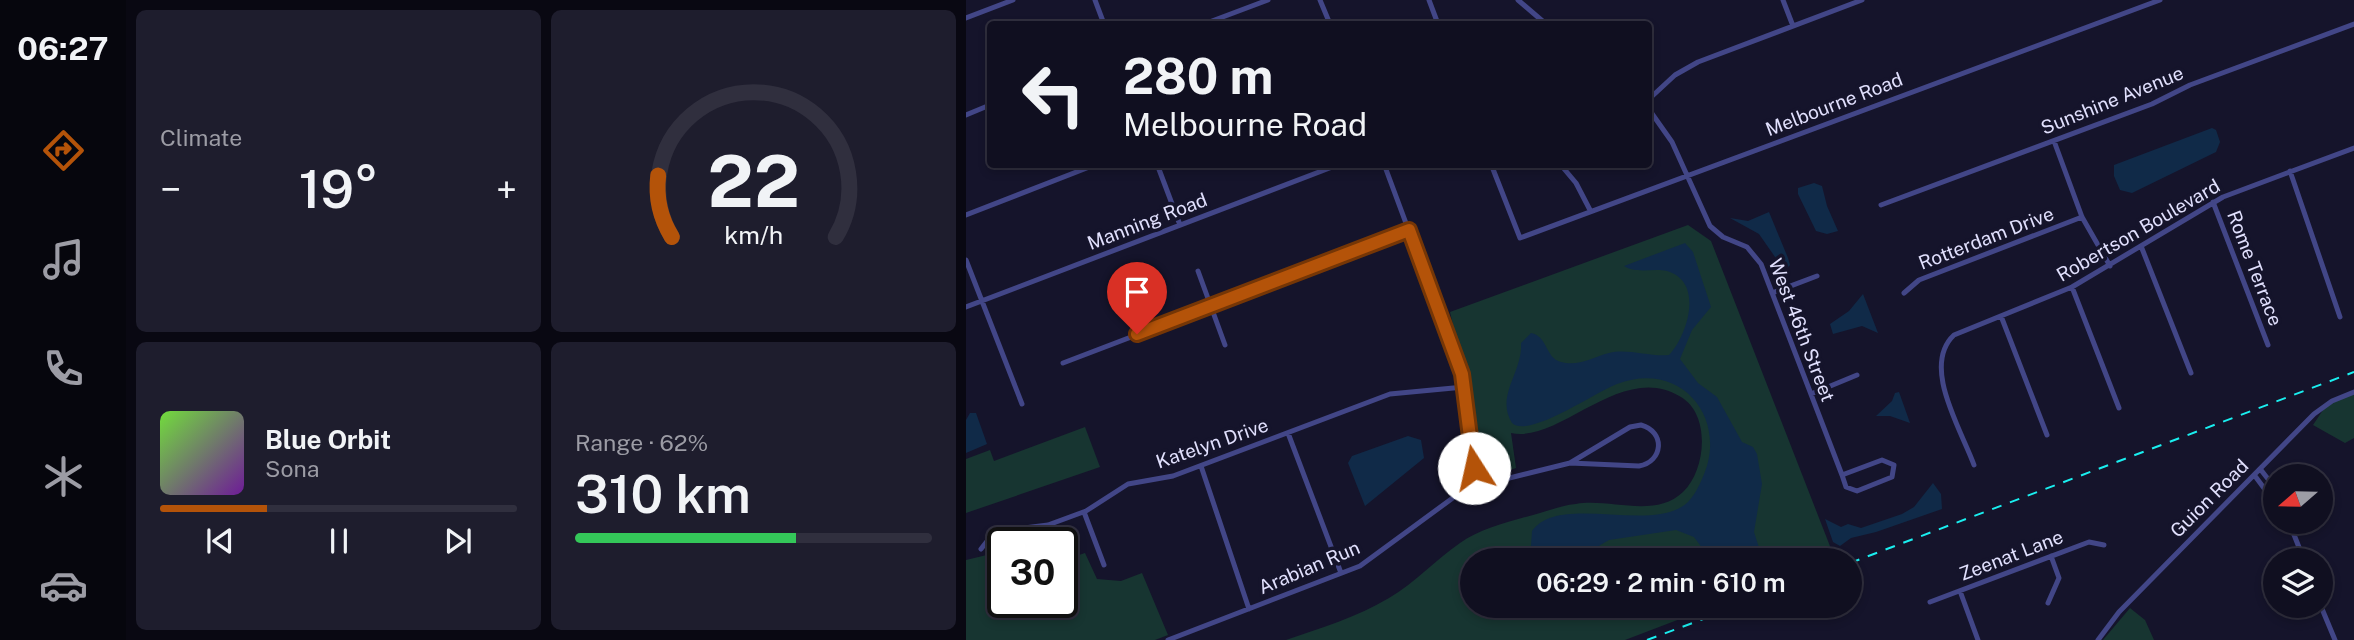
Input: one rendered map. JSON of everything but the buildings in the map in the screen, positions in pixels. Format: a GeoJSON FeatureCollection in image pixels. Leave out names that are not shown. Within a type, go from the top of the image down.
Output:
{"type":"FeatureCollection","features":[{"type":"Feature","properties":{"kind":"street"},"geometry":{"type":"LineString","coordinates":[[966,18],[1013,0]]}},
{"type":"Feature","properties":{"kind":"street"},"geometry":{"type":"LineString","coordinates":[[1095,0],[1103,21]]}},
{"type":"Feature","properties":{"kind":"street"},"geometry":{"type":"LineString","coordinates":[[1212,21],[1268,0]]}},
{"type":"Feature","properties":{"kind":"street"},"geometry":{"type":"LineString","coordinates":[[1320,0],[1329,21]]}},
{"type":"Feature","properties":{"kind":"street"},"geometry":{"type":"LineString","coordinates":[[1429,0],[1437,21]]}},
{"type":"Feature","properties":{"kind":"street"},"geometry":{"type":"LineString","coordinates":[[1518,0],[1542,21]]}},
{"type":"Feature","properties":{"kind":"street"},"geometry":{"type":"LineString","coordinates":[[1783,0],[1793,26]]}},
{"type":"Feature","properties":{"kind":"street"},"geometry":{"type":"LineString","coordinates":[[1652,96],[1675,75],[1698,61],[1862,0]]}},
{"type":"Feature","properties":{"kind":"street","name":"Melbourne Road"},"geometry":{"type":"LineString","coordinates":[[1493,168],[1520,238],[2160,0]]}},
{"type":"Feature","properties":{"kind":"street","name":"Sunshine Avenue"},"geometry":{"type":"LineString","coordinates":[[1881,205],[2156,103],[2190,85],[2354,24]]}},
{"type":"Feature","properties":{"kind":"street"},"geometry":{"type":"LineString","coordinates":[[966,115],[987,107]]}},
{"type":"Feature","properties":{"kind":"street","name":"West 46th Street"},"geometry":{"type":"LineString","coordinates":[[1652,114],[1672,142],[1710,226],[1723,237],[1752,252],[1772,293],[1842,475]]}},
{"type":"Feature","properties":{"kind":"street"},"geometry":{"type":"LineString","coordinates":[[2053,141],[2082,216],[2110,265]]}},
{"type":"Feature","properties":{"kind":"street","name":"Robertson Boulevard"},"geometry":{"type":"LineString","coordinates":[[1974,464],[1940,374],[1944,348],[1959,332],[2072,287],[2213,202],[2354,148]]}},
{"type":"Feature","properties":{"kind":"street"},"geometry":{"type":"LineString","coordinates":[[966,215],[1087,168]]}},
{"type":"Feature","properties":{"kind":"street"},"geometry":{"type":"LineString","coordinates":[[1159,168],[1180,225]]}},
{"type":"Feature","properties":{"kind":"street","name":"Manning Road"},"geometry":{"type":"LineString","coordinates":[[966,307],[1330,168]]}},
{"type":"Feature","properties":{"kind":"street"},"geometry":{"type":"LineString","coordinates":[[1386,168],[1441,312],[1464,387],[1469,443],[1478,485]]}},
{"type":"Feature","properties":{"kind":"street"},"geometry":{"type":"LineString","coordinates":[[1563,168],[1576,183],[1590,210]]}},
{"type":"Feature","properties":{"kind":"street"},"geometry":{"type":"LineString","coordinates":[[2290,172],[2340,317]]}},
{"type":"Feature","properties":{"kind":"street","name":"Rome Terrace"},"geometry":{"type":"LineString","coordinates":[[2213,202],[2268,345]]}},
{"type":"Feature","properties":{"kind":"street","name":"Rotterdam Drive"},"geometry":{"type":"LineString","coordinates":[[1904,293],[1919,280],[2082,216]]}},
{"type":"Feature","properties":{"kind":"street"},"geometry":{"type":"LineString","coordinates":[[1063,363],[1409,230]]}},
{"type":"Feature","properties":{"kind":"street"},"geometry":{"type":"LineString","coordinates":[[2141,246],[2191,373]]}},
{"type":"Feature","properties":{"kind":"street"},"geometry":{"type":"LineString","coordinates":[[966,260],[1022,404]]}},
{"type":"Feature","properties":{"kind":"street"},"geometry":{"type":"LineString","coordinates":[[1198,271],[1225,345]]}},
{"type":"Feature","properties":{"kind":"street"},"geometry":{"type":"LineString","coordinates":[[1772,293],[1817,276]]}},
{"type":"Feature","properties":{"kind":"street"},"geometry":{"type":"LineString","coordinates":[[2072,287],[2119,408]]}},
{"type":"Feature","properties":{"kind":"street"},"geometry":{"type":"LineString","coordinates":[[2001,316],[2047,435]]}},
{"type":"Feature","properties":{"kind":"street"},"geometry":{"type":"LineString","coordinates":[[1811,394],[1857,375]]}},
{"type":"Feature","properties":{"kind":"street","name":"Katelyn Drive"},"geometry":{"type":"LineString","coordinates":[[981,550],[988,540],[1008,530],[1048,525],[1084,512],[1124,485],[1171,477],[1391,394],[1464,387]]}},
{"type":"Feature","properties":{"kind":"street","name":"Guion Road"},"geometry":{"type":"LineString","coordinates":[[2098,640],[2119,612],[2319,410],[2354,393]]}},
{"type":"Feature","properties":{"kind":"street","name":"Arabian Run"},"geometry":{"type":"LineString","coordinates":[[1168,640],[1371,559],[1452,496],[1478,485],[1570,463],[1642,465],[1656,456],[1659,441],[1651,429],[1635,426],[1570,463]]}},
{"type":"Feature","properties":{"kind":"street"},"geometry":{"type":"LineString","coordinates":[[1288,433],[1341,573]]}},
{"type":"Feature","properties":{"kind":"street"},"geometry":{"type":"LineString","coordinates":[[1884,460],[1890,460],[1896,468],[1890,479],[1857,491],[1846,487],[1842,475],[1884,460]]}},
{"type":"Feature","properties":{"kind":"street"},"geometry":{"type":"LineString","coordinates":[[1201,466],[1249,609]]}},
{"type":"Feature","properties":{"kind":"street"},"geometry":{"type":"LineString","coordinates":[[2260,470],[2263,474]]}},
{"type":"Feature","properties":{"kind":"street"},"geometry":{"type":"LineString","coordinates":[[2255,476],[2263,487]]}},
{"type":"Feature","properties":{"kind":"street"},"geometry":{"type":"LineString","coordinates":[[1084,512],[1104,565]]}},
{"type":"Feature","properties":{"kind":"street","name":"Zeenat Lane"},"geometry":{"type":"LineString","coordinates":[[1930,602],[2090,542],[2104,545]]}},
{"type":"Feature","properties":{"kind":"street"},"geometry":{"type":"LineString","coordinates":[[2048,603],[2055,594],[2059,578],[2051,556]]}},
{"type":"Feature","properties":{"kind":"street"},"geometry":{"type":"LineString","coordinates":[[1960,591],[1979,640]]}},
{"type":"Feature","properties":{"kind":"street"},"geometry":{"type":"LineString","coordinates":[[2326,618],[2335,640]]}},
{"type":"Feature","properties":{"kind":"green space"},"geometry":{"type":"Polygon","coordinates":[[[1688,225],[1711,241],[1831,548],[1460,548],[1460,618],[1683,618],[1625,640],[1286,640],[1339,622],[1377,605],[1408,585],[1460,543],[1488,529],[1567,505],[1659,504],[1672,500],[1683,492],[1697,470],[1702,443],[1697,416],[1691,405],[1681,397],[1659,388],[1636,389],[1614,395],[1550,427],[1530,433],[1511,433],[1516,468],[1483,479],[1476,423],[1450,312],[1688,225]]]}},
{"type":"Feature","properties":{"kind":"green space"},"geometry":{"type":"Polygon","coordinates":[[[2354,392],[2354,438],[2345,443],[2313,425],[2327,404],[2354,392]]]}},
{"type":"Feature","properties":{"kind":"green space"},"geometry":{"type":"Polygon","coordinates":[[[1085,427],[1100,467],[966,513],[966,459],[990,450],[994,461],[1085,427]]]}},
{"type":"Feature","properties":{"kind":"green space"},"geometry":{"type":"Polygon","coordinates":[[[1085,553],[1097,579],[1121,581],[1142,573],[1168,635],[1155,640],[966,640],[966,560],[987,555],[987,618],[1078,618],[1078,555],[1085,553]]]}},
{"type":"Feature","properties":{"kind":"green space"},"geometry":{"type":"Polygon","coordinates":[[[2130,608],[2145,620],[2154,640],[2103,640],[2130,608]]]}},
{"type":"Feature","properties":{"kind":"water"},"geometry":{"type":"Polygon","coordinates":[[[2212,128],[2216,130],[2220,142],[2216,152],[2132,193],[2120,190],[2114,176],[2114,165],[2212,128]]]}},
{"type":"Feature","properties":{"kind":"water"},"geometry":{"type":"Polygon","coordinates":[[[1814,183],[1822,186],[1838,231],[1827,234],[1816,231],[1798,194],[1798,188],[1814,183]]]}},
{"type":"Feature","properties":{"kind":"water"},"geometry":{"type":"Polygon","coordinates":[[[1769,212],[1788,258],[1790,265],[1787,268],[1782,267],[1759,234],[1730,218],[1748,221],[1769,212]]]}},
{"type":"Feature","properties":{"kind":"water"},"geometry":{"type":"Polygon","coordinates":[[[1685,243],[1693,252],[1711,307],[1692,330],[1680,359],[1698,383],[1717,397],[1742,442],[1753,447],[1757,454],[1762,484],[1754,532],[1759,548],[1702,548],[1694,537],[1676,530],[1609,540],[1596,548],[1531,548],[1532,531],[1545,520],[1584,513],[1653,515],[1672,511],[1688,502],[1702,479],[1709,457],[1710,436],[1705,416],[1694,400],[1680,388],[1662,380],[1640,378],[1617,384],[1533,425],[1521,426],[1512,423],[1508,413],[1508,393],[1518,364],[1521,343],[1531,333],[1541,338],[1556,360],[1567,363],[1616,352],[1669,355],[1686,323],[1689,297],[1686,286],[1679,277],[1667,271],[1634,270],[1624,266],[1685,243]]]}},
{"type":"Feature","properties":{"kind":"water"},"geometry":{"type":"Polygon","coordinates":[[[1863,294],[1878,333],[1862,326],[1833,334],[1830,324],[1849,311],[1863,294]]]}},
{"type":"Feature","properties":{"kind":"water"},"geometry":{"type":"Polygon","coordinates":[[[1899,392],[1910,423],[1890,416],[1876,416],[1892,401],[1895,393],[1899,392]]]}},
{"type":"Feature","properties":{"kind":"water"},"geometry":{"type":"Polygon","coordinates":[[[970,413],[976,413],[987,444],[966,453],[966,420],[970,413]]]}},
{"type":"Feature","properties":{"kind":"water"},"geometry":{"type":"Polygon","coordinates":[[[1408,436],[1421,440],[1424,458],[1365,506],[1348,463],[1352,456],[1408,436]]]}},
{"type":"Feature","properties":{"kind":"water"},"geometry":{"type":"Polygon","coordinates":[[[1933,483],[1941,494],[1942,509],[1851,538],[1840,546],[1833,542],[1825,519],[1841,527],[1848,524],[1861,528],[1914,507],[1933,483]]]}},
{"type":"Feature","properties":{"kind":"railway"},"geometry":{"type":"LineString","coordinates":[[1862,558],[2354,372]]}},
{"type":"Feature","properties":{"kind":"railway"},"geometry":{"type":"LineString","coordinates":[[1647,640],[1706,618]]}},
{"type":"Feature","properties":{"kind":"route"},"geometry":{"type":"LineString","coordinates":[[1137,334],[1409,230],[1462,374],[1474,468]]}}]}
